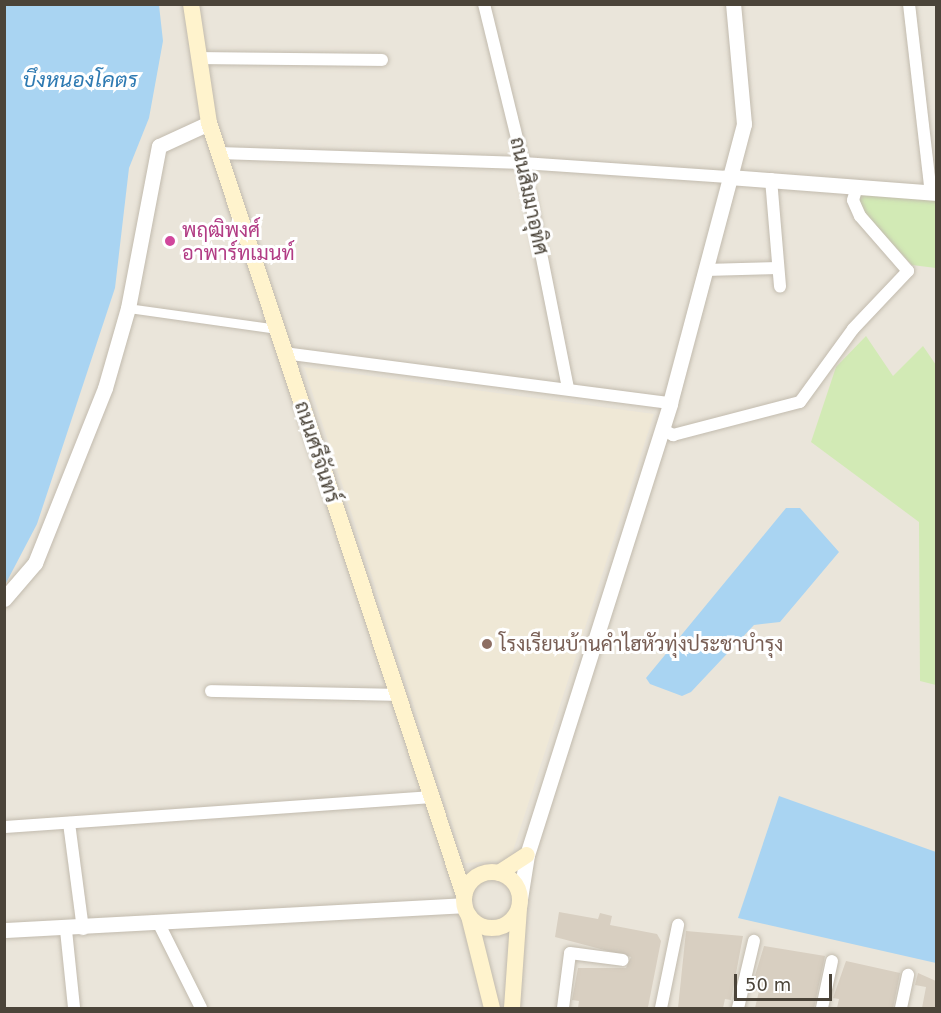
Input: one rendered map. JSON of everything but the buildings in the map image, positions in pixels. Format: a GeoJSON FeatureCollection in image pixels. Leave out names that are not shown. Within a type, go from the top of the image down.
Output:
{"type":"FeatureCollection","features":[{"type":"Feature","properties":{"kind":"main road","name":"ถนนศรีจันทร์"},"geometry":{"type":"LineString","coordinates":[[191,4],[209,123],[466,905],[492,1008]]}},
{"type":"Feature","properties":{"kind":"main road"},"geometry":{"type":"LineString","coordinates":[[450,856],[463,870],[477,876],[499,873],[527,855]]}},
{"type":"Feature","properties":{"kind":"main road"},"geometry":{"type":"LineString","coordinates":[[499,873],[513,882],[519,905],[512,1008]]}},
{"type":"Feature","properties":{"kind":"main road"},"geometry":{"type":"LineString","coordinates":[[477,876],[466,905],[493,928],[510,921],[519,905]]}},
{"type":"Feature","properties":{"kind":"street","name":"ถนนสิมมาอุทิศ"},"geometry":{"type":"LineString","coordinates":[[484,4],[523,163],[568,389]]}},
{"type":"Feature","properties":{"kind":"street"},"geometry":{"type":"LineString","coordinates":[[519,905],[527,855],[670,403],[744,124],[734,4]]}},
{"type":"Feature","properties":{"kind":"street"},"geometry":{"type":"LineString","coordinates":[[219,153],[523,163],[771,179],[934,193],[909,4]]}},
{"type":"Feature","properties":{"kind":"street"},"geometry":{"type":"LineString","coordinates":[[200,58],[382,60]]}},
{"type":"Feature","properties":{"kind":"street"},"geometry":{"type":"LineString","coordinates":[[4,599],[35,563],[67,490],[128,308],[159,146],[209,123]]}},
{"type":"Feature","properties":{"kind":"street"},"geometry":{"type":"LineString","coordinates":[[771,179],[780,287]]}},
{"type":"Feature","properties":{"kind":"street"},"geometry":{"type":"LineString","coordinates":[[662,429],[673,435],[800,402],[854,329],[908,271],[860,216],[853,200],[857,187]]}},
{"type":"Feature","properties":{"kind":"street"},"geometry":{"type":"LineString","coordinates":[[705,270],[778,268]]}},
{"type":"Feature","properties":{"kind":"street"},"geometry":{"type":"LineString","coordinates":[[128,308],[277,329]]}},
{"type":"Feature","properties":{"kind":"street"},"geometry":{"type":"LineString","coordinates":[[284,353],[670,403]]}},
{"type":"Feature","properties":{"kind":"street"},"geometry":{"type":"LineString","coordinates":[[211,691],[396,695]]}},
{"type":"Feature","properties":{"kind":"street"},"geometry":{"type":"LineString","coordinates":[[4,827],[430,797]]}},
{"type":"Feature","properties":{"kind":"street"},"geometry":{"type":"LineString","coordinates":[[69,823],[83,929]]}},
{"type":"Feature","properties":{"kind":"street"},"geometry":{"type":"LineString","coordinates":[[4,930],[66,930],[466,905]]}},
{"type":"Feature","properties":{"kind":"street"},"geometry":{"type":"LineString","coordinates":[[159,924],[201,1008]]}},
{"type":"Feature","properties":{"kind":"street"},"geometry":{"type":"LineString","coordinates":[[661,1008],[678,925]]}},
{"type":"Feature","properties":{"kind":"street"},"geometry":{"type":"LineString","coordinates":[[66,930],[74,1008]]}},
{"type":"Feature","properties":{"kind":"street"},"geometry":{"type":"LineString","coordinates":[[738,1008],[754,941]]}},
{"type":"Feature","properties":{"kind":"street"},"geometry":{"type":"LineString","coordinates":[[563,1008],[565,960],[570,953],[623,960]]}},
{"type":"Feature","properties":{"kind":"street"},"geometry":{"type":"LineString","coordinates":[[822,1008],[832,961]]}},
{"type":"Feature","properties":{"kind":"street"},"geometry":{"type":"LineString","coordinates":[[901,1008],[908,975]]}},
{"type":"Feature","properties":{"kind":"shaded area"},"geometry":{"type":"Polygon","coordinates":[[[5,5],[936,5],[936,1008],[5,1008],[5,5]]]}},
{"type":"Feature","properties":{"kind":"shaded area","name":"โรงเรียนบ้านคำไฮหัวทุ่งประชาบำรุง"},"geometry":{"type":"Polygon","coordinates":[[[304,367],[654,414],[510,860],[465,863],[304,367]]]}},
{"type":"Feature","properties":{"kind":"green space"},"geometry":{"type":"Polygon","coordinates":[[[859,194],[936,199],[936,268],[912,265],[863,212],[856,200],[859,194]]]}},
{"type":"Feature","properties":{"kind":"green space"},"geometry":{"type":"Polygon","coordinates":[[[866,336],[893,376],[923,346],[936,365],[936,685],[920,681],[919,522],[811,442],[836,367],[866,336]]]}},
{"type":"Feature","properties":{"kind":"water","name":"บึงหนองโคตร"},"geometry":{"type":"Polygon","coordinates":[[[5,4],[159,5],[163,41],[149,118],[129,168],[115,288],[37,524],[5,585],[5,4]]]}},
{"type":"Feature","properties":{"kind":"water"},"geometry":{"type":"Polygon","coordinates":[[[786,508],[800,508],[839,552],[780,622],[754,625],[691,692],[682,696],[650,684],[646,678],[786,508]]]}},
{"type":"Feature","properties":{"kind":"water"},"geometry":{"type":"Polygon","coordinates":[[[779,796],[936,852],[936,963],[738,918],[779,796]]]}},
{"type":"Feature","properties":{"kind":"place","name":"พฤฒิพงศ์ อาพาร์ทเมนท์"},"geometry":{"type":"Point","coordinates":[170,241]}},
{"type":"Feature","properties":{"kind":"place","name":"โรงเรียนบ้านคำไฮหัวทุ่งประชาบำรุง"},"geometry":{"type":"Point","coordinates":[487,644]}}]}
